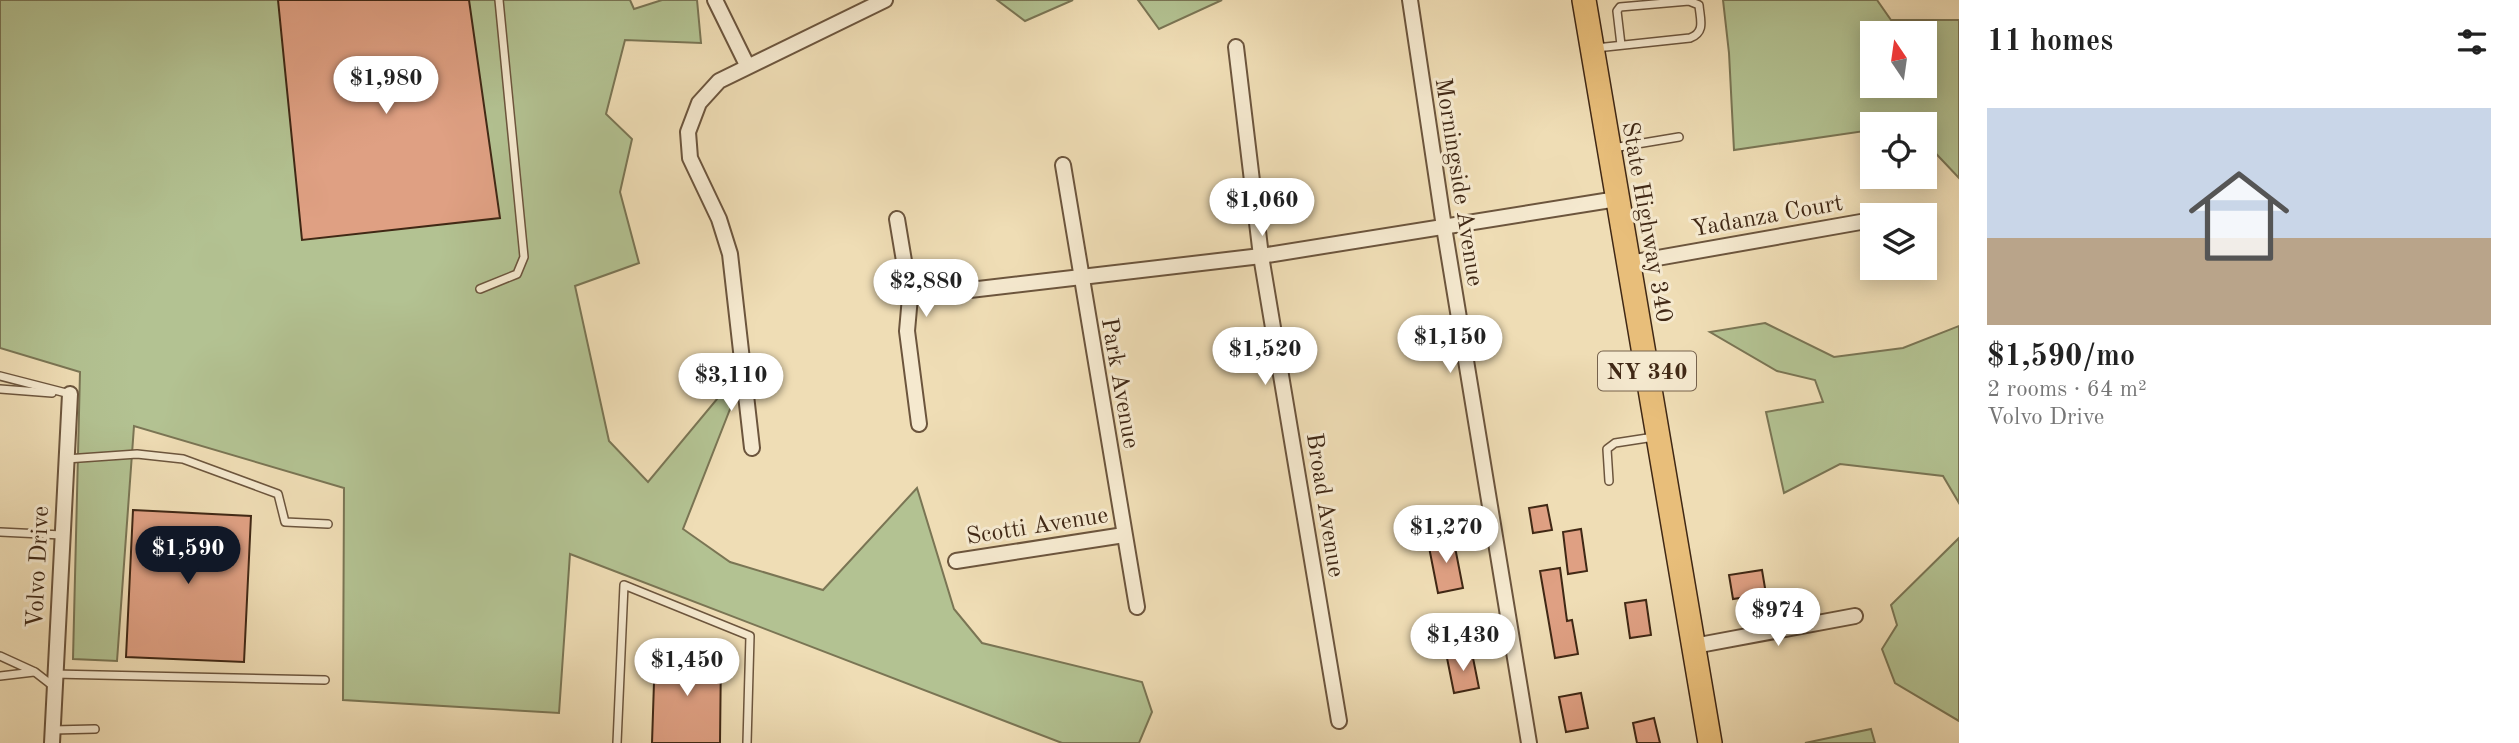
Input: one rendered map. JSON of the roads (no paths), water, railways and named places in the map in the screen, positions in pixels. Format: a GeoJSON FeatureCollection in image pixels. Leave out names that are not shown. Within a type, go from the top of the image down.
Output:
{"type":"FeatureCollection","features":[{"type":"Feature","properties":{"kind":"main road","name":"State Highway 340"},"geometry":{"type":"LineString","coordinates":[[1584,0],[1710,743]]}},
{"type":"Feature","properties":{"kind":"street"},"geometry":{"type":"LineString","coordinates":[[715,0],[747,65]]}},
{"type":"Feature","properties":{"kind":"street"},"geometry":{"type":"LineString","coordinates":[[752,448],[730,254],[719,219],[690,158],[688,132],[699,103],[719,81],[747,65],[886,0]]}},
{"type":"Feature","properties":{"kind":"street","name":"Morningside Avenue"},"geometry":{"type":"LineString","coordinates":[[1410,0],[1444,227],[1529,743]]}},
{"type":"Feature","properties":{"kind":"street","name":"Broad Avenue"},"geometry":{"type":"LineString","coordinates":[[1236,47],[1261,256],[1339,721]]}},
{"type":"Feature","properties":{"kind":"street","name":"Park Avenue"},"geometry":{"type":"LineString","coordinates":[[1063,165],[1137,607]]}},
{"type":"Feature","properties":{"kind":"street"},"geometry":{"type":"LineString","coordinates":[[910,297],[1261,256],[1618,199]]}},
{"type":"Feature","properties":{"kind":"street"},"geometry":{"type":"LineString","coordinates":[[897,219],[910,297],[907,331],[919,424]]}},
{"type":"Feature","properties":{"kind":"street","name":"Yadanza Court"},"geometry":{"type":"LineString","coordinates":[[1629,263],[1860,222]]}},
{"type":"Feature","properties":{"kind":"street","name":"Volvo Drive"},"geometry":{"type":"LineString","coordinates":[[52,736],[70,394]]}},
{"type":"Feature","properties":{"kind":"street","name":"Scotti Avenue"},"geometry":{"type":"LineString","coordinates":[[956,561],[1124,535]]}},
{"type":"Feature","properties":{"kind":"street"},"geometry":{"type":"LineString","coordinates":[[1694,646],[1855,616]]}},
{"type":"Feature","properties":{"kind":"lane"},"geometry":{"type":"LineString","coordinates":[[480,289],[517,274],[524,257],[499,0]]}},
{"type":"Feature","properties":{"kind":"lane"},"geometry":{"type":"LineString","coordinates":[[1592,49],[1621,46],[1699,35],[1702,30],[1699,5],[1689,1],[1620,7],[1617,11],[1621,46]]}},
{"type":"Feature","properties":{"kind":"lane"},"geometry":{"type":"LineString","coordinates":[[1609,149],[1679,136]]}},
{"type":"Feature","properties":{"kind":"lane"},"geometry":{"type":"LineString","coordinates":[[0,376],[70,394]]}},
{"type":"Feature","properties":{"kind":"lane"},"geometry":{"type":"LineString","coordinates":[[0,389],[70,394]]}},
{"type":"Feature","properties":{"kind":"lane"},"geometry":{"type":"LineString","coordinates":[[1609,481],[1606,449],[1615,443],[1658,437]]}},
{"type":"Feature","properties":{"kind":"lane"},"geometry":{"type":"LineString","coordinates":[[66,459],[137,454],[183,458],[278,494],[285,522],[328,524]]}},
{"type":"Feature","properties":{"kind":"lane"},"geometry":{"type":"LineString","coordinates":[[0,532],[62,535]]}},
{"type":"Feature","properties":{"kind":"lane"},"geometry":{"type":"LineString","coordinates":[[617,743],[624,585],[750,636],[747,743]]}},
{"type":"Feature","properties":{"kind":"lane"},"geometry":{"type":"LineString","coordinates":[[0,656],[53,680],[325,680]]}},
{"type":"Feature","properties":{"kind":"lane"},"geometry":{"type":"LineString","coordinates":[[0,677],[35,672]]}},
{"type":"Feature","properties":{"kind":"lane"},"geometry":{"type":"LineString","coordinates":[[52,736],[95,729]]}}]}
